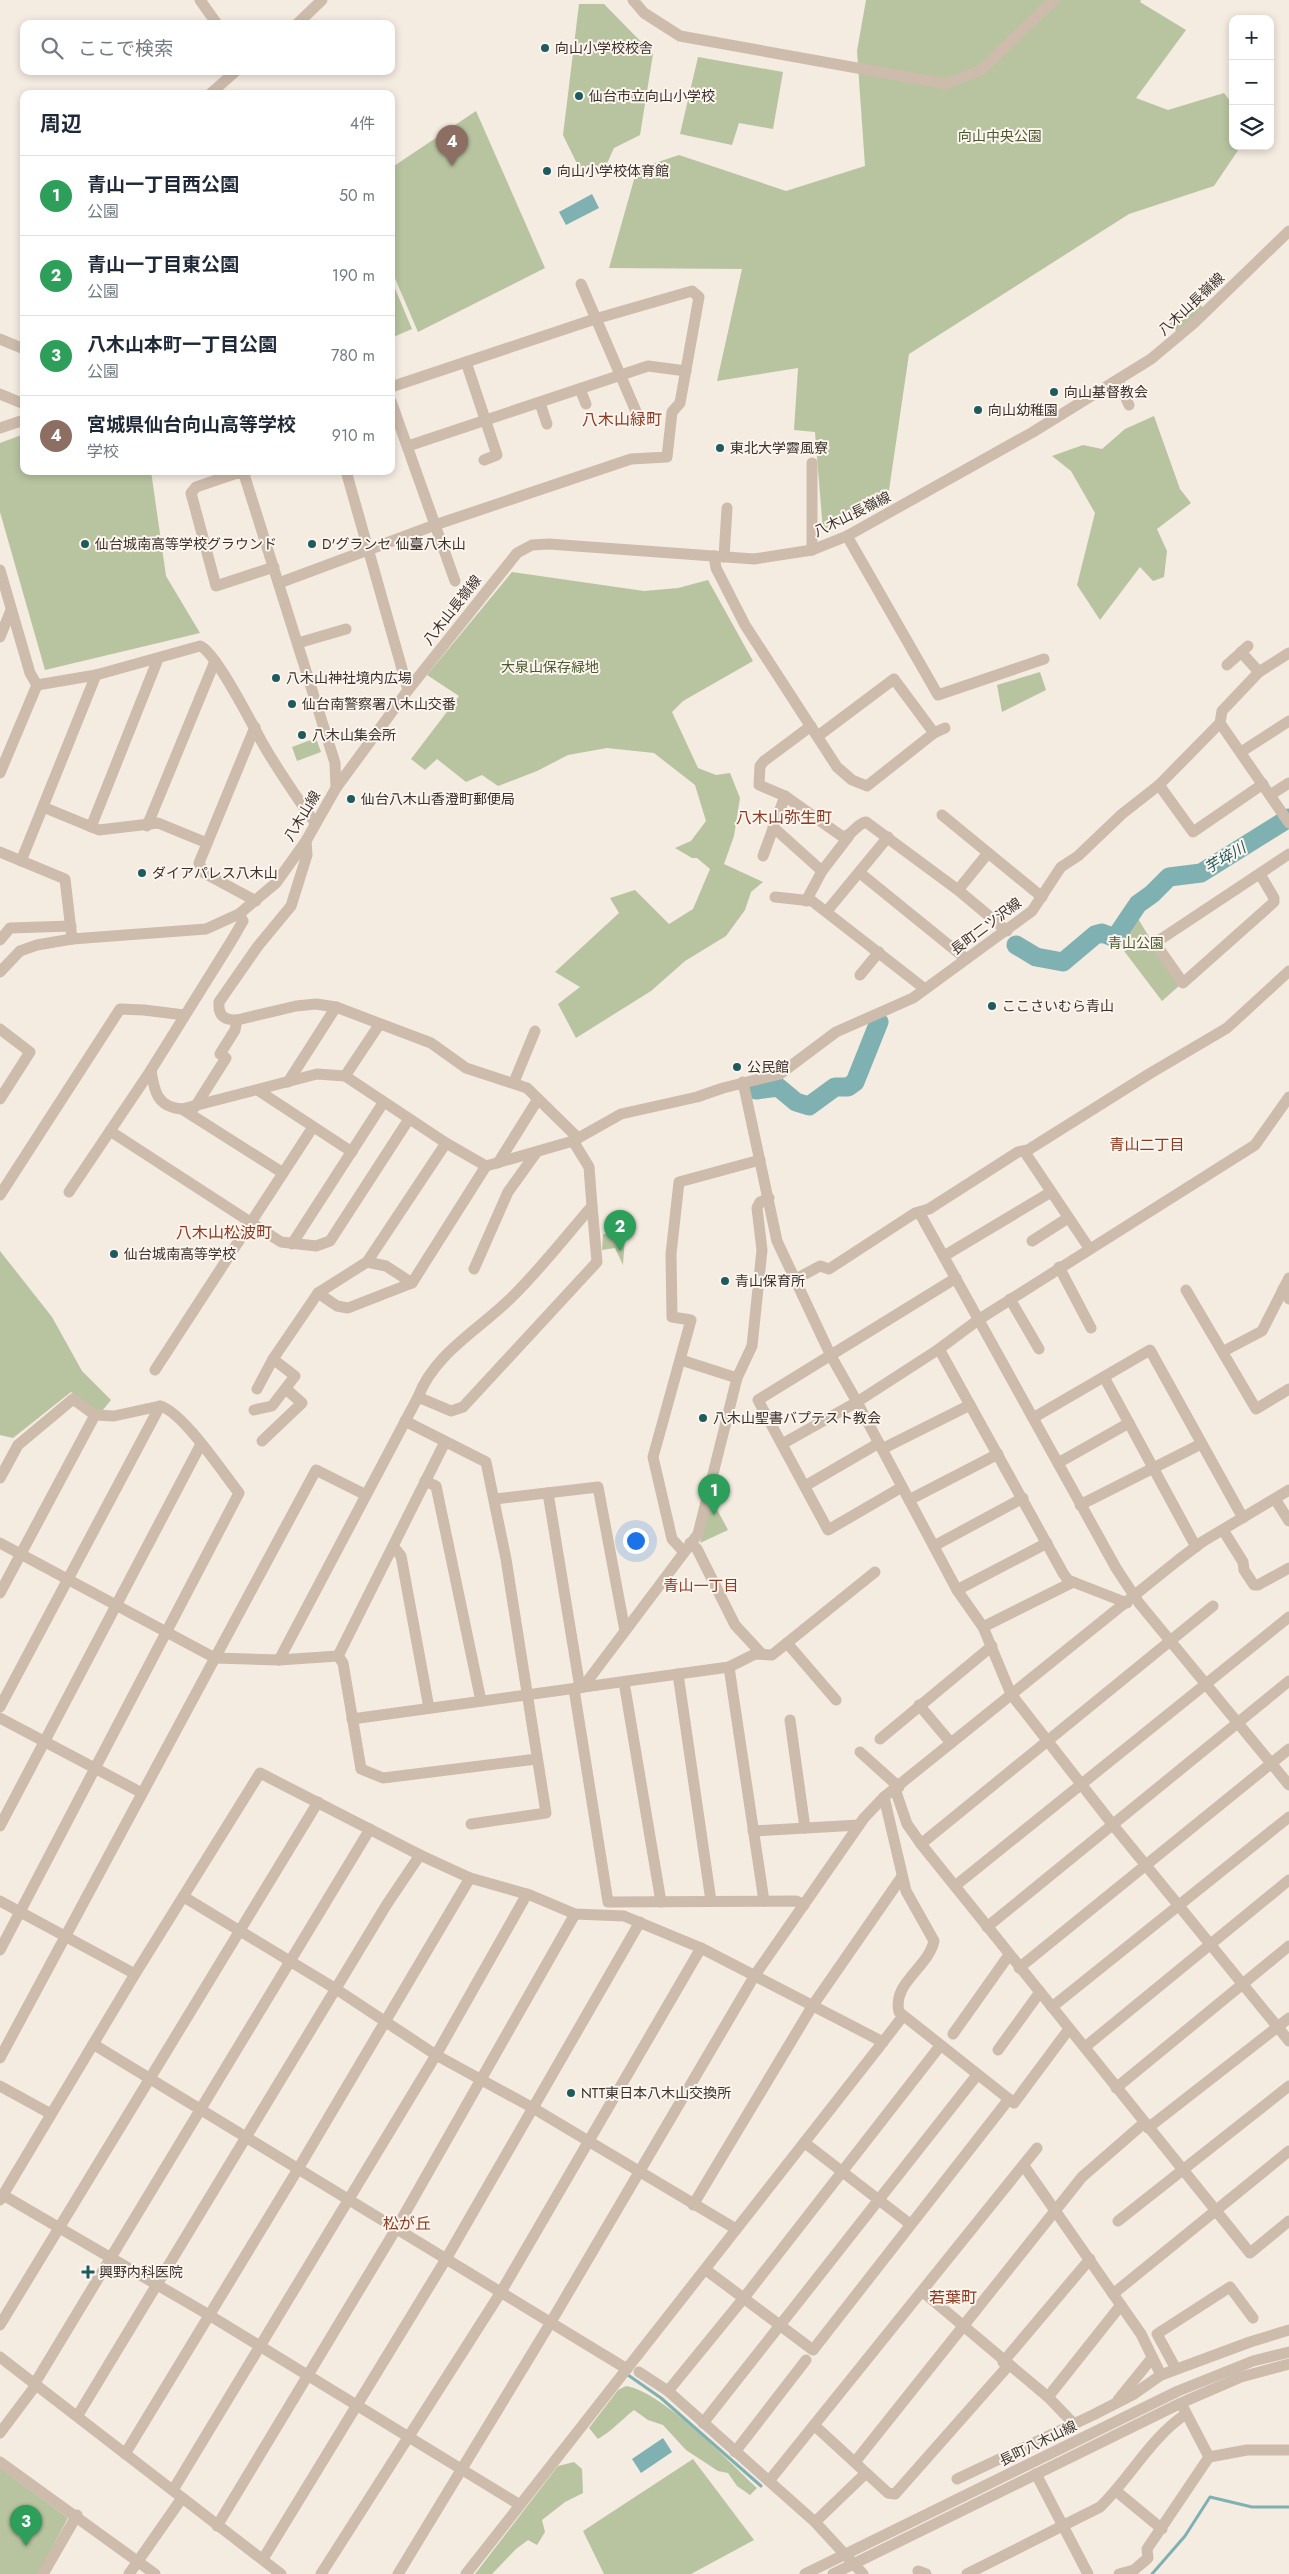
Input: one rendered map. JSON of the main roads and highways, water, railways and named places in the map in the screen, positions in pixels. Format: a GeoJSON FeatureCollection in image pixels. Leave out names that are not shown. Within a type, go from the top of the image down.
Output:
{"type":"FeatureCollection","features":[{"type":"Feature","properties":{"kind":"water"},"geometry":{"type":"Polygon","coordinates":[[[592,194],[599,208],[566,225],[559,212],[592,194]]]}},
{"type":"Feature","properties":{"kind":"water"},"geometry":{"type":"Polygon","coordinates":[[[663,2438],[672,2452],[641,2473],[632,2459],[663,2438]]]}},
{"type":"Feature","properties":{"kind":"waterway","name":"芋埣川"},"geometry":{"type":"LineString","coordinates":[[1016,945],[1036,957],[1063,962],[1095,935],[1102,933],[1115,938],[1138,904],[1152,894],[1169,877],[1201,873],[1289,818]]}},
{"type":"Feature","properties":{"kind":"waterway","name":"芋埣川"},"geometry":{"type":"LineString","coordinates":[[756,1090],[778,1087],[796,1102],[809,1106],[835,1087],[848,1087],[855,1082],[879,1022]]}},
{"type":"Feature","properties":{"kind":"waterway"},"geometry":{"type":"LineString","coordinates":[[628,2375],[661,2398],[761,2486]]}},
{"type":"Feature","properties":{"kind":"waterway"},"geometry":{"type":"LineString","coordinates":[[1152,2574],[1185,2536],[1210,2497],[1252,2507],[1289,2507]]}},
{"type":"Feature","properties":{"kind":"place","name":"向山小学校校舎"},"geometry":{"type":"Point","coordinates":[545,48]}},
{"type":"Feature","properties":{"kind":"place","name":"仙台市立向山小学校"},"geometry":{"type":"Point","coordinates":[579,96]}},
{"type":"Feature","properties":{"kind":"place","name":"宮城県仙台向山高等学校"},"geometry":{"type":"Point","coordinates":[452,166]}},
{"type":"Feature","properties":{"kind":"place","name":"向山小学校体育館"},"geometry":{"type":"Point","coordinates":[547,171]}},
{"type":"Feature","properties":{"kind":"place","name":"向山基督教会"},"geometry":{"type":"Point","coordinates":[1054,392]}},
{"type":"Feature","properties":{"kind":"place","name":"向山幼稚園"},"geometry":{"type":"Point","coordinates":[978,410]}},
{"type":"Feature","properties":{"kind":"place","name":"東北大学霽風寮"},"geometry":{"type":"Point","coordinates":[720,448]}},
{"type":"Feature","properties":{"kind":"place","name":"仙台城南高等学校グラウンド"},"geometry":{"type":"Point","coordinates":[85,544]}},
{"type":"Feature","properties":{"kind":"place","name":"D'グランセ 仙臺八木山"},"geometry":{"type":"Point","coordinates":[312,544]}},
{"type":"Feature","properties":{"kind":"place","name":"八木山神社境内広場"},"geometry":{"type":"Point","coordinates":[276,678]}},
{"type":"Feature","properties":{"kind":"place","name":"仙台南警察署八木山交番"},"geometry":{"type":"Point","coordinates":[292,704]}},
{"type":"Feature","properties":{"kind":"place","name":"八木山集会所"},"geometry":{"type":"Point","coordinates":[302,735]}},
{"type":"Feature","properties":{"kind":"place","name":"仙台八木山香澄町郵便局"},"geometry":{"type":"Point","coordinates":[351,799]}},
{"type":"Feature","properties":{"kind":"place","name":"ダイアパレス八木山"},"geometry":{"type":"Point","coordinates":[142,873]}},
{"type":"Feature","properties":{"kind":"place","name":"ここさいむら青山"},"geometry":{"type":"Point","coordinates":[992,1006]}},
{"type":"Feature","properties":{"kind":"place","name":"公民館"},"geometry":{"type":"Point","coordinates":[737,1067]}},
{"type":"Feature","properties":{"kind":"place","name":"青山一丁目東公園"},"geometry":{"type":"Point","coordinates":[620,1251]}},
{"type":"Feature","properties":{"kind":"place","name":"仙台城南高等学校"},"geometry":{"type":"Point","coordinates":[114,1254]}},
{"type":"Feature","properties":{"kind":"place","name":"青山保育所"},"geometry":{"type":"Point","coordinates":[725,1281]}},
{"type":"Feature","properties":{"kind":"place","name":"八木山聖書バプテスト教会"},"geometry":{"type":"Point","coordinates":[703,1418]}},
{"type":"Feature","properties":{"kind":"place","name":"青山一丁目西公園"},"geometry":{"type":"Point","coordinates":[714,1515]}},
{"type":"Feature","properties":{"kind":"place","name":"NTT東日本八木山交換所"},"geometry":{"type":"Point","coordinates":[571,2093]}},
{"type":"Feature","properties":{"kind":"place","name":"興野内科医院"},"geometry":{"type":"Point","coordinates":[88,2272]}},
{"type":"Feature","properties":{"kind":"place","name":"八木山本町一丁目公園"},"geometry":{"type":"Point","coordinates":[26,2546]}},
{"type":"Feature","properties":{"kind":"district","name":"八木山緑町"},"geometry":{"type":"Point","coordinates":[622,419]}},
{"type":"Feature","properties":{"kind":"district","name":"八木山弥生町"},"geometry":{"type":"Point","coordinates":[784,817]}},
{"type":"Feature","properties":{"kind":"district","name":"青山二丁目"},"geometry":{"type":"Point","coordinates":[1147,1145]}},
{"type":"Feature","properties":{"kind":"district","name":"八木山松波町"},"geometry":{"type":"Point","coordinates":[224,1232]}},
{"type":"Feature","properties":{"kind":"district","name":"青山一丁目"},"geometry":{"type":"Point","coordinates":[701,1586]}},
{"type":"Feature","properties":{"kind":"district","name":"松が丘"},"geometry":{"type":"Point","coordinates":[407,2223]}},
{"type":"Feature","properties":{"kind":"district","name":"若葉町"},"geometry":{"type":"Point","coordinates":[953,2297]}},
{"type":"Feature","properties":{"kind":"park label","name":"向山中央公園"},"geometry":{"type":"Point","coordinates":[1000,136]}},
{"type":"Feature","properties":{"kind":"park label","name":"大泉山保存緑地"},"geometry":{"type":"Point","coordinates":[550,667]}},
{"type":"Feature","properties":{"kind":"park label","name":"青山公園"},"geometry":{"type":"Point","coordinates":[1136,943]}}]}
